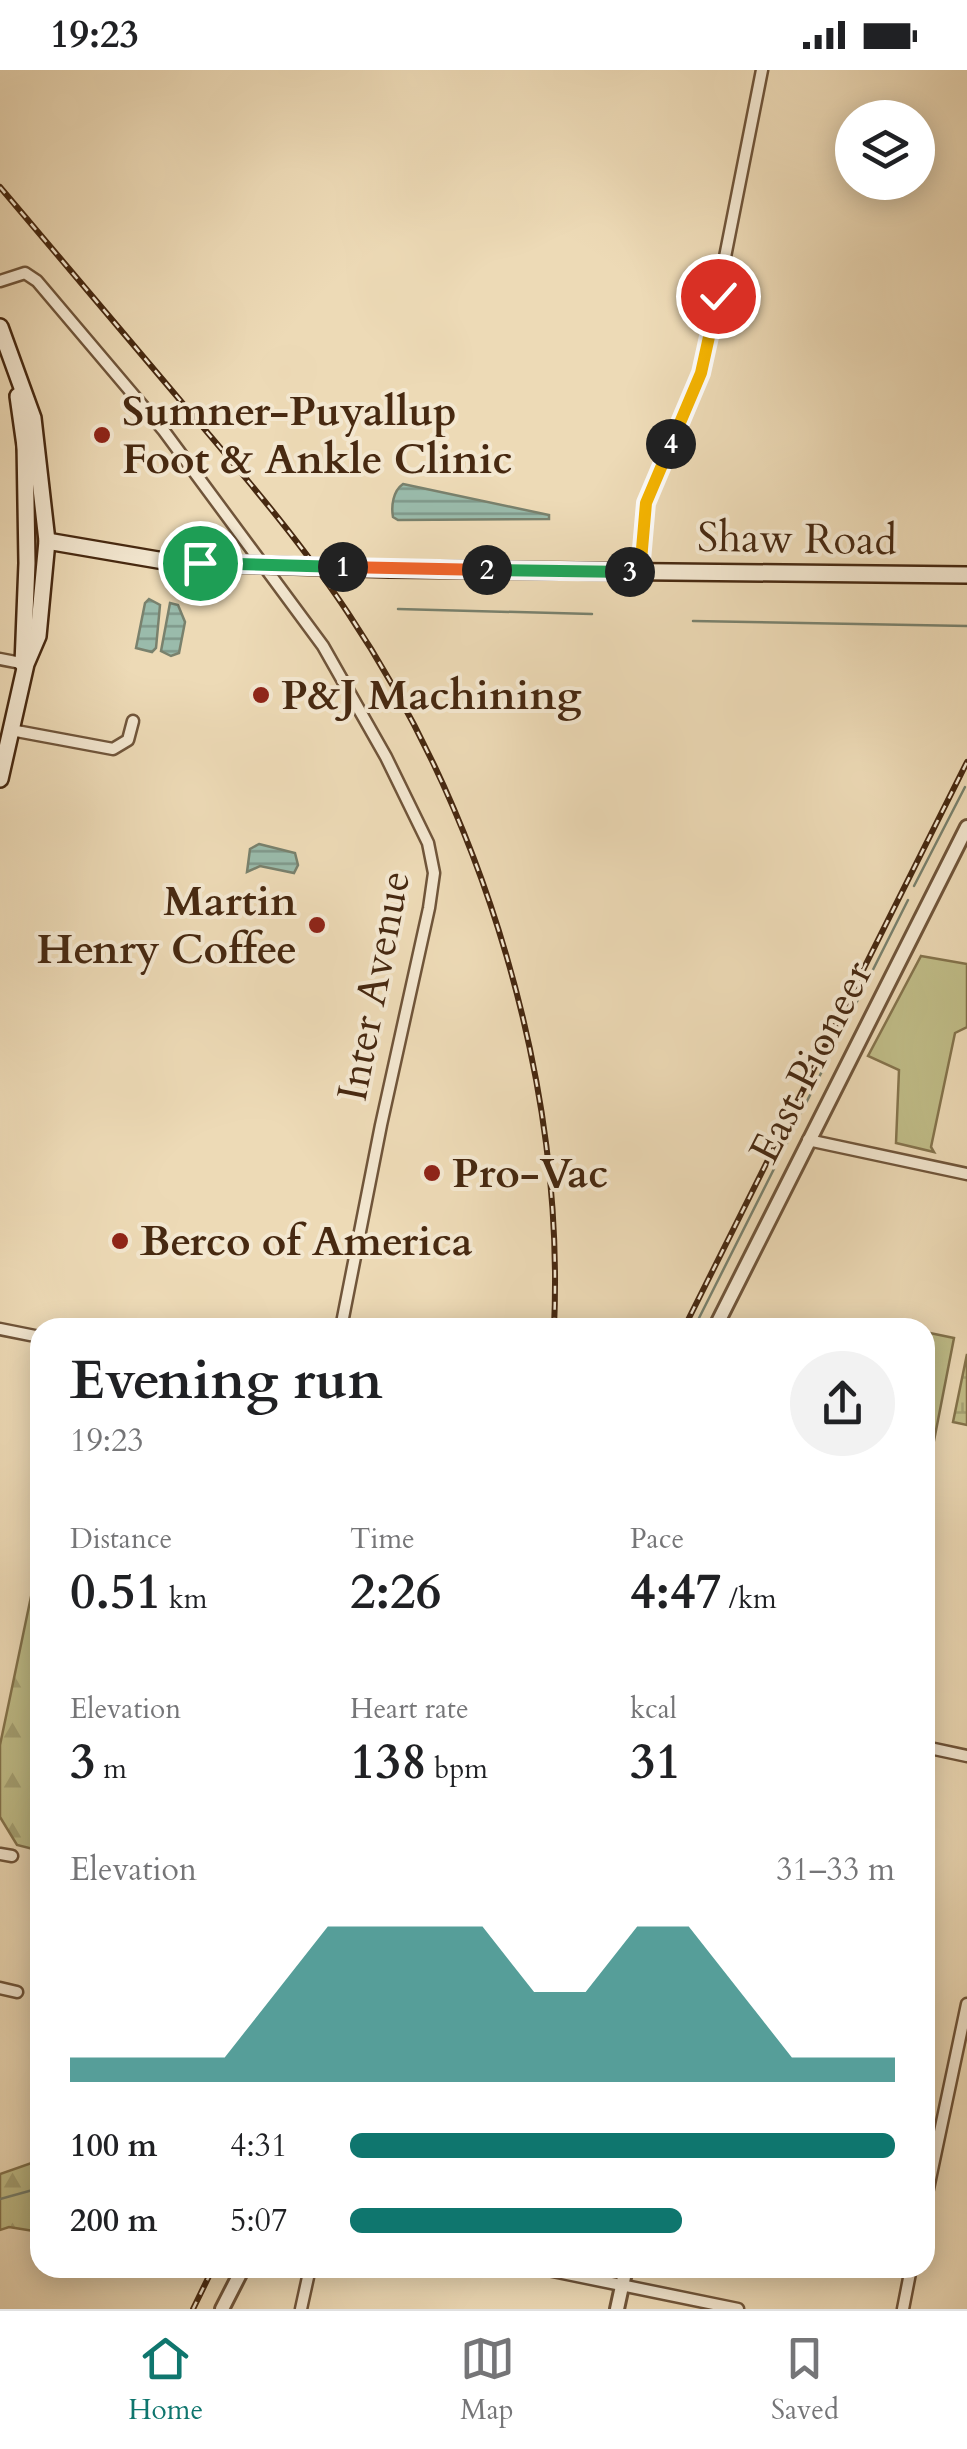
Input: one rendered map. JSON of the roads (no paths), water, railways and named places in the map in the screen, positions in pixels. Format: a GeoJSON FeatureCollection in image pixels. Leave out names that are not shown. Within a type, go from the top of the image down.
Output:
{"type":"FeatureCollection","features":[{"type":"Feature","properties":{"kind":"main road"},"geometry":{"type":"LineString","coordinates":[[0,327],[36,434],[47,541],[38,636],[24,664]]}},
{"type":"Feature","properties":{"kind":"main road"},"geometry":{"type":"LineString","coordinates":[[11,354],[34,529],[47,541]]}},
{"type":"Feature","properties":{"kind":"main road"},"geometry":{"type":"LineString","coordinates":[[0,779],[24,664],[25,443]]}},
{"type":"Feature","properties":{"kind":"main road","name":"Shaw Road"},"geometry":{"type":"LineString","coordinates":[[47,541],[200,563],[967,576]]}},
{"type":"Feature","properties":{"kind":"main road"},"geometry":{"type":"LineString","coordinates":[[24,620],[37,557],[47,541]]}},
{"type":"Feature","properties":{"kind":"street"},"geometry":{"type":"LineString","coordinates":[[640,572],[646,503],[705,358],[762,70]]}},
{"type":"Feature","properties":{"kind":"street","name":"Inter Avenue"},"geometry":{"type":"LineString","coordinates":[[0,280],[25,272],[38,280],[164,431],[324,646],[386,757],[428,843],[434,874],[429,908],[382,1117],[343,1318]]}},
{"type":"Feature","properties":{"kind":"street"},"geometry":{"type":"LineString","coordinates":[[0,659],[24,664]]}},
{"type":"Feature","properties":{"kind":"street"},"geometry":{"type":"LineString","coordinates":[[10,730],[101,748],[122,746],[128,740],[133,721]]}},
{"type":"Feature","properties":{"kind":"street","name":"East Pioneer"},"geometry":{"type":"LineString","coordinates":[[720,1318],[967,827]]}},
{"type":"Feature","properties":{"kind":"street"},"geometry":{"type":"LineString","coordinates":[[808,1140],[967,1174]]}},
{"type":"Feature","properties":{"kind":"street"},"geometry":{"type":"LineString","coordinates":[[0,1329],[30,1335]]}},
{"type":"Feature","properties":{"kind":"street"},"geometry":{"type":"LineString","coordinates":[[935,1749],[967,1756]]}},
{"type":"Feature","properties":{"kind":"street"},"geometry":{"type":"LineString","coordinates":[[0,1988],[17,1992]]}},
{"type":"Feature","properties":{"kind":"street"},"geometry":{"type":"LineString","coordinates":[[935,2156],[967,2004]]}},
{"type":"Feature","properties":{"kind":"street"},"geometry":{"type":"LineString","coordinates":[[222,2309],[238,2278]]}},
{"type":"Feature","properties":{"kind":"street"},"geometry":{"type":"LineString","coordinates":[[301,2309],[308,2278]]}},
{"type":"Feature","properties":{"kind":"street"},"geometry":{"type":"LineString","coordinates":[[587,2278],[738,2309]]}},
{"type":"Feature","properties":{"kind":"street"},"geometry":{"type":"LineString","coordinates":[[617,2309],[624,2278]]}},
{"type":"Feature","properties":{"kind":"street"},"geometry":{"type":"LineString","coordinates":[[903,2309],[910,2278]]}},
{"type":"Feature","properties":{"kind":"waterway"},"geometry":{"type":"LineString","coordinates":[[398,609],[592,614]]}},
{"type":"Feature","properties":{"kind":"waterway"},"geometry":{"type":"LineString","coordinates":[[693,621],[967,626]]}},
{"type":"Feature","properties":{"kind":"waterway"},"geometry":{"type":"LineString","coordinates":[[914,886],[965,787]]}},
{"type":"Feature","properties":{"kind":"waterway"},"geometry":{"type":"LineString","coordinates":[[801,1113],[908,900]]}},
{"type":"Feature","properties":{"kind":"waterway"},"geometry":{"type":"LineString","coordinates":[[699,1318],[795,1127]]}},
{"type":"Feature","properties":{"kind":"waterway"},"geometry":{"type":"LineString","coordinates":[[0,2199],[30,2191]]}},
{"type":"Feature","properties":{"kind":"railway"},"geometry":{"type":"LineString","coordinates":[[0,187],[252,485],[311,561],[396,692],[439,776],[476,864],[506,955],[530,1047],[546,1141],[554,1235],[554,1318]]}},
{"type":"Feature","properties":{"kind":"railway"},"geometry":{"type":"LineString","coordinates":[[689,1318],[967,762]]}},
{"type":"Feature","properties":{"kind":"railway"},"geometry":{"type":"LineString","coordinates":[[193,2309],[208,2278]]}},
{"type":"Feature","properties":{"kind":"place","name":"Sumner-Puyallup Foot & Ankle Clinic"},"geometry":{"type":"Point","coordinates":[102,435]}},
{"type":"Feature","properties":{"kind":"place","name":"P&J Machining"},"geometry":{"type":"Point","coordinates":[261,695]}},
{"type":"Feature","properties":{"kind":"place","name":"Martin Henry Coffee"},"geometry":{"type":"Point","coordinates":[317,925]}},
{"type":"Feature","properties":{"kind":"place","name":"Pro-Vac"},"geometry":{"type":"Point","coordinates":[432,1173]}},
{"type":"Feature","properties":{"kind":"place","name":"Berco of America"},"geometry":{"type":"Point","coordinates":[120,1241]}}]}
